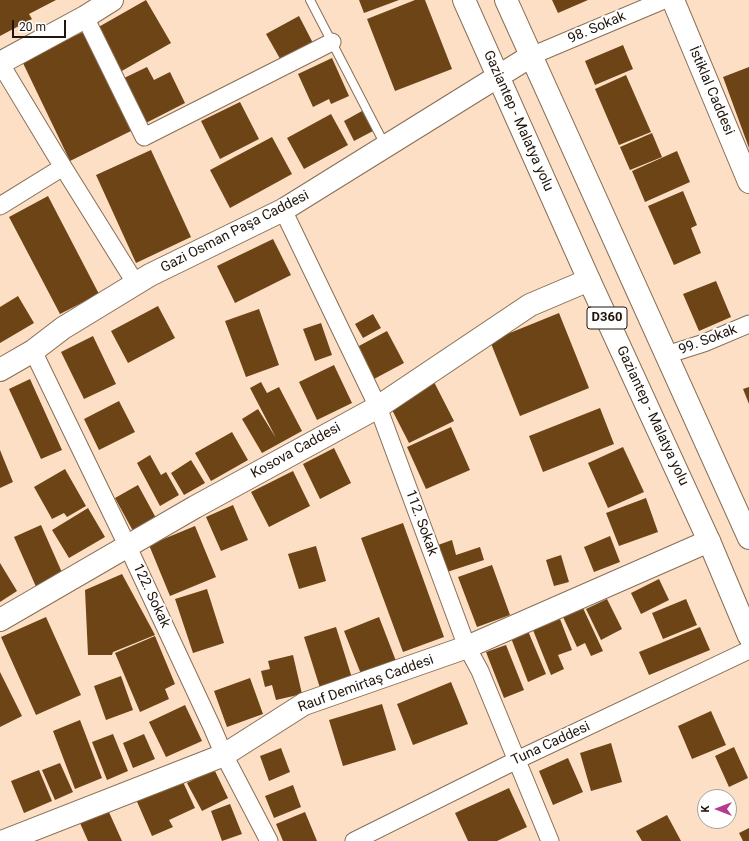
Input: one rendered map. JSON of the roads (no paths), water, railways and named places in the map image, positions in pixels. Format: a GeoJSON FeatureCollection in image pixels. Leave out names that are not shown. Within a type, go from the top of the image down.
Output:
{"type":"FeatureCollection","features":[{"type":"Feature","properties":{"kind":"main road"},"geometry":{"type":"LineString","coordinates":[[0,63],[85,17],[112,0]]}},
{"type":"Feature","properties":{"kind":"main road","name":"Gaziantep - Malatya yolu"},"geometry":{"type":"LineString","coordinates":[[464,0],[589,280],[709,541],[749,636]]}},
{"type":"Feature","properties":{"kind":"main road","name":"D360"},"geometry":{"type":"LineString","coordinates":[[506,0],[749,538]]}},
{"type":"Feature","properties":{"kind":"main road","name":"İstiklal Caddesi"},"geometry":{"type":"LineString","coordinates":[[673,0],[749,182]]}},
{"type":"Feature","properties":{"kind":"main road","name":"Gazi Osman Paşa Caddesi"},"geometry":{"type":"LineString","coordinates":[[0,370],[34,351],[63,328],[157,272],[283,210],[531,56]]}},
{"type":"Feature","properties":{"kind":"main road","name":"Kosova Caddesi"},"geometry":{"type":"LineString","coordinates":[[0,620],[127,545],[378,407],[530,305],[589,280]]}},
{"type":"Feature","properties":{"kind":"main road","name":"Rauf Demirtaş Caddesi"},"geometry":{"type":"LineString","coordinates":[[4,841],[224,755],[304,704],[467,647],[709,541]]}},
{"type":"Feature","properties":{"kind":"street","name":"98. Sokak"},"geometry":{"type":"LineString","coordinates":[[531,56],[664,0]]}},
{"type":"Feature","properties":{"kind":"street"},"geometry":{"type":"LineString","coordinates":[[85,17],[144,137],[332,42]]}},
{"type":"Feature","properties":{"kind":"street"},"geometry":{"type":"LineString","coordinates":[[0,63],[136,284]]}},
{"type":"Feature","properties":{"kind":"street"},"geometry":{"type":"LineString","coordinates":[[0,206],[63,166]]}},
{"type":"Feature","properties":{"kind":"street","name":"112. Sokak"},"geometry":{"type":"LineString","coordinates":[[283,210],[378,407],[467,647],[480,671],[550,841]]}},
{"type":"Feature","properties":{"kind":"street","name":"99. Sokak"},"geometry":{"type":"LineString","coordinates":[[666,355],[704,343],[749,324]]}},
{"type":"Feature","properties":{"kind":"street","name":"122. Sokak"},"geometry":{"type":"LineString","coordinates":[[34,351],[127,545],[224,755],[269,841]]}},
{"type":"Feature","properties":{"kind":"street","name":"Tuna Caddesi"},"geometry":{"type":"LineString","coordinates":[[354,841],[517,760],[749,650]]}},
{"type":"Feature","properties":{"kind":"lane"},"geometry":{"type":"LineString","coordinates":[[310,0],[386,146]]}}]}
